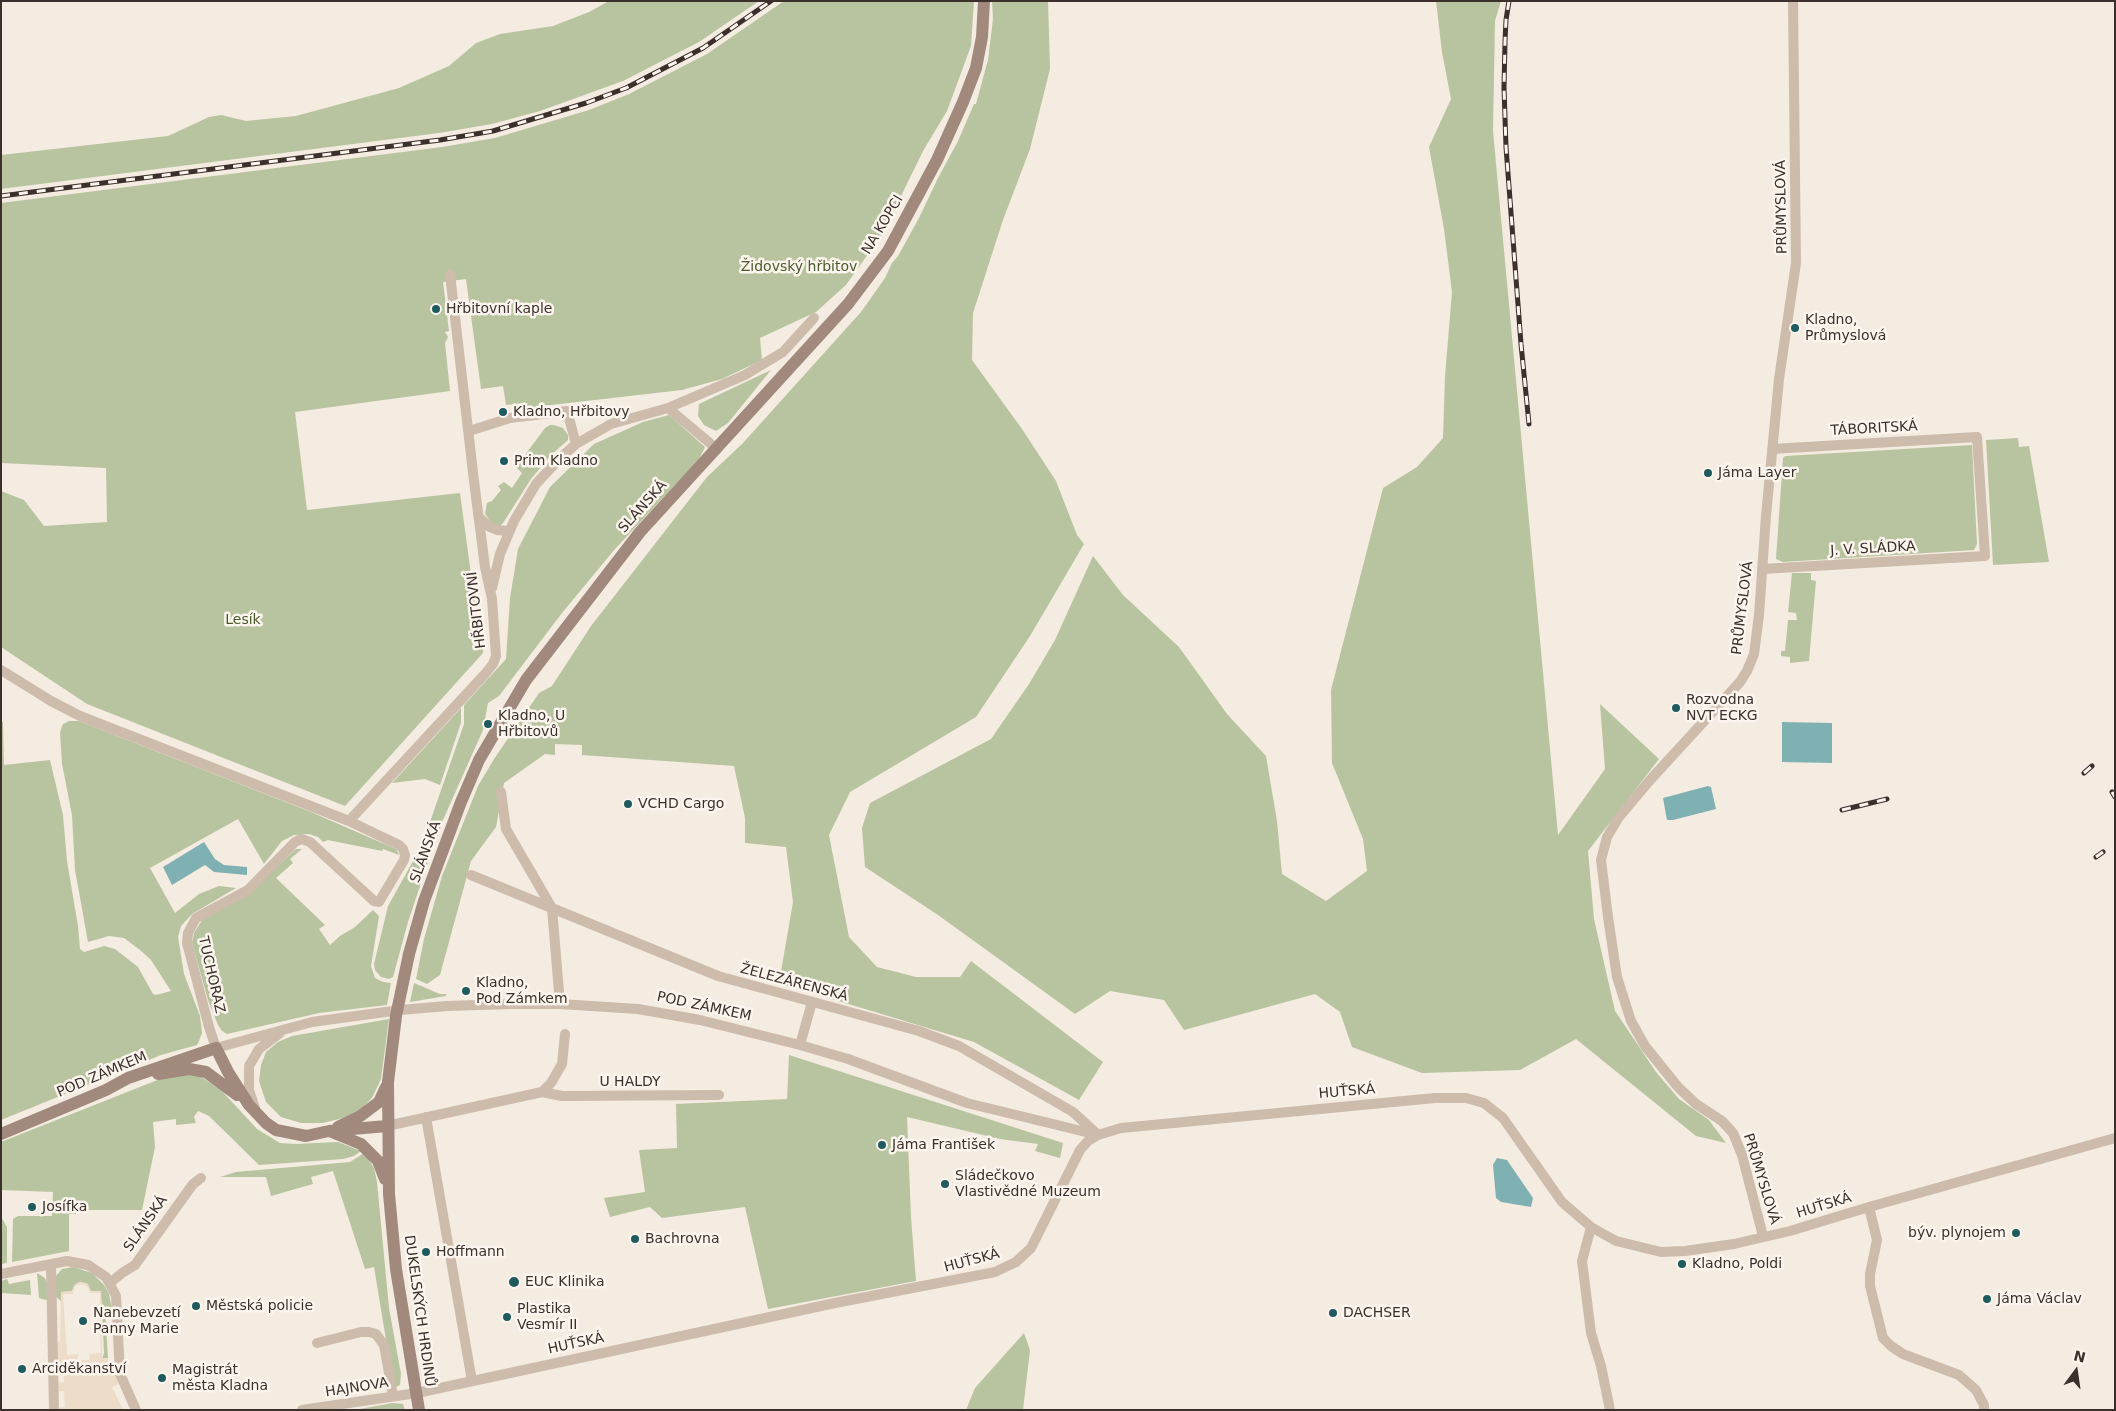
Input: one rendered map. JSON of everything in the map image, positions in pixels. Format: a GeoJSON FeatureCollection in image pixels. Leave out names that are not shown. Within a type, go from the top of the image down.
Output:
{"type":"FeatureCollection","features":[{"type":"Feature","properties":{"kind":"main road","name":"NA KOPCI"},"geometry":{"type":"LineString","coordinates":[[717,449],[848,304],[888,251],[937,160],[964,102],[977,61],[982,37],[984,1]]}},
{"type":"Feature","properties":{"kind":"main road","name":"SLÁNSKÁ"},"geometry":{"type":"LineString","coordinates":[[387,1126],[388,1082],[396,1016],[409,954],[424,901],[461,802],[479,760],[526,680],[640,532],[717,449]]}},
{"type":"Feature","properties":{"kind":"main road","name":"POD ZÁMKEM"},"geometry":{"type":"LineString","coordinates":[[1,1134],[137,1075],[216,1048]]}},
{"type":"Feature","properties":{"kind":"main road"},"geometry":{"type":"LineString","coordinates":[[216,1048],[228,1072],[249,1105]]}},
{"type":"Feature","properties":{"kind":"main road"},"geometry":{"type":"LineString","coordinates":[[106,1090],[154,1075],[190,1069],[206,1072],[216,1078],[276,1130],[306,1136],[329,1131],[387,1126]]}},
{"type":"Feature","properties":{"kind":"main road"},"geometry":{"type":"LineString","coordinates":[[329,1131],[359,1117],[372,1108],[379,1102],[388,1082]]}},
{"type":"Feature","properties":{"kind":"main road","name":"DUKELSKÝCH HRDINŮ"},"geometry":{"type":"LineString","coordinates":[[387,1126],[389,1190],[396,1269],[418,1410]]}},
{"type":"Feature","properties":{"kind":"main road"},"geometry":{"type":"LineString","coordinates":[[329,1131],[361,1144],[378,1161],[389,1190]]}},
{"type":"Feature","properties":{"kind":"street","name":"PRŮMYSLOVÁ"},"geometry":{"type":"LineString","coordinates":[[1763,1236],[1742,1155],[1733,1133],[1722,1121],[1696,1104],[1678,1087],[1645,1046],[1631,1021],[1617,977],[1601,868],[1604,844],[1619,817],[1651,779],[1740,682],[1747,671],[1755,648],[1779,379],[1796,263],[1793,1]]}},
{"type":"Feature","properties":{"kind":"street","name":"HŘBITOVNÍ"},"geometry":{"type":"LineString","coordinates":[[349,821],[491,668],[496,652],[492,599],[485,567],[450,274]]}},
{"type":"Feature","properties":{"kind":"street"},"geometry":{"type":"LineString","coordinates":[[492,599],[496,568],[509,531],[536,484],[576,444],[611,424],[650,411],[668,408],[745,374],[782,352],[814,318]]}},
{"type":"Feature","properties":{"kind":"street"},"geometry":{"type":"LineString","coordinates":[[668,408],[717,449]]}},
{"type":"Feature","properties":{"kind":"street"},"geometry":{"type":"LineString","coordinates":[[468,431],[510,418],[567,411],[576,444]]}},
{"type":"Feature","properties":{"kind":"street","name":"TÁBORITSKÁ"},"geometry":{"type":"LineString","coordinates":[[1772,449],[1977,437],[1985,556]]}},
{"type":"Feature","properties":{"kind":"street"},"geometry":{"type":"LineString","coordinates":[[480,517],[488,526],[497,530],[509,531]]}},
{"type":"Feature","properties":{"kind":"street","name":"J. V. SLÁDKA"},"geometry":{"type":"LineString","coordinates":[[1762,569],[1985,556]]}},
{"type":"Feature","properties":{"kind":"street"},"geometry":{"type":"LineString","coordinates":[[1,670],[51,701],[80,716],[349,821]]}},
{"type":"Feature","properties":{"kind":"street"},"geometry":{"type":"LineString","coordinates":[[501,792],[506,829],[552,908],[560,1004]]}},
{"type":"Feature","properties":{"kind":"street","name":"TUCHORAZ"},"geometry":{"type":"LineString","coordinates":[[216,1048],[187,943],[188,932],[196,918],[248,890],[298,840],[304,839],[310,842],[377,902],[380,901],[401,865],[405,855],[402,847],[349,821]]}},
{"type":"Feature","properties":{"kind":"street","name":"ŽELEZÁRENSKÁ"},"geometry":{"type":"LineString","coordinates":[[471,874],[718,976],[919,1031],[959,1046],[1073,1112],[1098,1135]]}},
{"type":"Feature","properties":{"kind":"street"},"geometry":{"type":"LineString","coordinates":[[800,1044],[812,1002]]}},
{"type":"Feature","properties":{"kind":"street","name":"POD ZÁMKEM"},"geometry":{"type":"LineString","coordinates":[[216,1048],[290,1027],[334,1018],[417,1008],[560,1004],[638,1009],[700,1020],[800,1044],[848,1059],[967,1103],[1098,1135]]}},
{"type":"Feature","properties":{"kind":"street","name":"POD ZÁMKEM"},"geometry":{"type":"LineString","coordinates":[[259,1116],[249,1090],[249,1066],[263,1044],[290,1027]]}},
{"type":"Feature","properties":{"kind":"street"},"geometry":{"type":"LineString","coordinates":[[387,1126],[542,1092],[551,1083],[562,1064],[565,1034]]}},
{"type":"Feature","properties":{"kind":"street","name":"U HALDY"},"geometry":{"type":"LineString","coordinates":[[542,1092],[562,1096],[719,1095]]}},
{"type":"Feature","properties":{"kind":"street","name":"HUŤSKÁ"},"geometry":{"type":"LineString","coordinates":[[417,1394],[835,1302],[996,1272],[1016,1262],[1031,1248],[1080,1150],[1088,1141],[1098,1135],[1131,1127],[1435,1098],[1466,1098],[1484,1103],[1503,1118],[1562,1202],[1591,1226],[1616,1242],[1661,1252],[1685,1251],[1734,1244],[1790,1231],[1869,1206],[2115,1138]]}},
{"type":"Feature","properties":{"kind":"street"},"geometry":{"type":"LineString","coordinates":[[426,1117],[472,1381]]}},
{"type":"Feature","properties":{"kind":"street","name":"SLÁNSKÁ"},"geometry":{"type":"LineString","coordinates":[[110,1283],[135,1265],[193,1184],[201,1178]]}},
{"type":"Feature","properties":{"kind":"street"},"geometry":{"type":"LineString","coordinates":[[1869,1206],[1876,1240],[1870,1274],[1870,1286],[1883,1338],[1891,1346],[1904,1354],[1959,1375],[1976,1390],[1984,1405],[1984,1410]]}},
{"type":"Feature","properties":{"kind":"street"},"geometry":{"type":"LineString","coordinates":[[1591,1226],[1582,1260],[1591,1333],[1602,1366],[1610,1410]]}},
{"type":"Feature","properties":{"kind":"street"},"geometry":{"type":"LineString","coordinates":[[1,1274],[67,1261],[82,1263],[94,1269],[110,1283],[116,1296],[118,1308],[118,1367],[136,1410]]}},
{"type":"Feature","properties":{"kind":"street"},"geometry":{"type":"LineString","coordinates":[[51,1264],[54,1410]]}},
{"type":"Feature","properties":{"kind":"street"},"geometry":{"type":"LineString","coordinates":[[317,1343],[361,1332],[376,1334],[384,1345],[393,1396]]}},
{"type":"Feature","properties":{"kind":"street","name":"HAJNOVA"},"geometry":{"type":"LineString","coordinates":[[302,1410],[417,1394]]}},
{"type":"Feature","properties":{"kind":"green space"},"geometry":{"type":"Polygon","coordinates":[[[609,1],[759,1],[699,42],[623,81],[540,111],[492,124],[439,133],[1,189],[1,155],[168,136],[209,117],[221,115],[246,121],[296,116],[399,88],[449,66],[476,43],[500,34],[553,26],[589,12],[609,1]]]}},
{"type":"Feature","properties":{"kind":"green space"},"geometry":{"type":"Polygon","coordinates":[[[784,1],[974,1],[971,46],[947,111],[923,151],[883,233],[846,285],[816,312],[760,338],[762,360],[722,379],[682,390],[525,408],[524,403],[506,405],[503,386],[481,389],[466,279],[443,282],[449,331],[445,332],[448,337],[445,343],[450,391],[295,412],[307,510],[460,493],[475,604],[482,634],[483,653],[345,806],[87,704],[1,647],[1,491],[24,500],[44,526],[107,522],[106,468],[1,463],[1,203],[442,147],[495,138],[589,110],[629,94],[707,54],[784,1]]]}},
{"type":"Feature","properties":{"kind":"green space"},"geometry":{"type":"Polygon","coordinates":[[[992,1],[1048,1],[1050,69],[1030,149],[1003,220],[973,313],[972,360],[1022,429],[1056,481],[1077,535],[1084,544],[1030,636],[976,717],[850,792],[829,835],[849,937],[877,967],[916,977],[960,977],[971,961],[1103,1062],[1079,1100],[974,1042],[779,983],[793,902],[786,847],[745,843],[745,818],[734,766],[582,755],[582,745],[555,744],[555,755],[545,754],[504,783],[496,827],[471,861],[440,975],[427,984],[416,979],[424,939],[442,876],[478,786],[494,759],[539,693],[552,686],[591,626],[707,477],[743,443],[861,312],[898,256],[958,141],[974,104],[976,104],[988,60],[993,19],[992,1]]]}},
{"type":"Feature","properties":{"kind":"green space"},"geometry":{"type":"Polygon","coordinates":[[[1436,1],[1501,1],[1495,21],[1493,131],[1558,835],[1605,769],[1600,704],[1659,759],[1588,851],[1594,919],[1615,1011],[1656,1072],[1679,1099],[1709,1120],[1726,1143],[1696,1136],[1576,1039],[1520,1070],[1422,1073],[1352,1047],[1340,1012],[1315,994],[1184,1030],[1164,1000],[1110,991],[1075,1014],[938,915],[865,867],[862,828],[870,803],[991,739],[1029,684],[1055,640],[1093,556],[1123,595],[1179,647],[1227,714],[1266,756],[1277,821],[1282,874],[1326,901],[1367,871],[1363,839],[1332,763],[1331,690],[1383,488],[1417,467],[1443,438],[1445,376],[1452,292],[1444,229],[1429,147],[1451,99],[1442,52],[1436,1]]]}},
{"type":"Feature","properties":{"kind":"green space"},"geometry":{"type":"Polygon","coordinates":[[[771,370],[728,423],[716,431],[704,425],[698,416],[699,404],[771,370]]]}},
{"type":"Feature","properties":{"kind":"green space"},"geometry":{"type":"Polygon","coordinates":[[[669,415],[705,447],[699,459],[615,549],[562,613],[499,696],[488,703],[483,730],[443,820],[425,871],[408,922],[393,977],[389,979],[381,977],[375,970],[374,964],[388,906],[422,845],[464,724],[464,705],[506,659],[510,598],[518,549],[550,487],[594,444],[643,422],[669,415]]]}},
{"type":"Feature","properties":{"kind":"green space"},"geometry":{"type":"Polygon","coordinates":[[[550,425],[563,428],[568,435],[568,440],[551,455],[531,479],[503,523],[500,526],[490,522],[485,513],[487,503],[492,501],[501,490],[498,486],[504,482],[512,488],[522,473],[516,467],[545,428],[550,425]]]}},
{"type":"Feature","properties":{"kind":"green space"},"geometry":{"type":"Polygon","coordinates":[[[2018,438],[2019,447],[2029,446],[2049,562],[1993,565],[1986,440],[2018,438]]]}},
{"type":"Feature","properties":{"kind":"green space"},"geometry":{"type":"Polygon","coordinates":[[[1972,445],[1977,544],[1974,550],[1783,562],[1776,559],[1783,458],[1785,456],[1972,445]]]}},
{"type":"Feature","properties":{"kind":"green space"},"geometry":{"type":"Polygon","coordinates":[[[1792,573],[1811,573],[1811,580],[1816,581],[1809,661],[1790,663],[1790,657],[1781,656],[1781,651],[1785,651],[1788,620],[1797,620],[1796,613],[1788,612],[1792,573]]]}},
{"type":"Feature","properties":{"kind":"green space"},"geometry":{"type":"Polygon","coordinates":[[[461,708],[461,723],[440,785],[425,779],[392,783],[461,708]]]}},
{"type":"Feature","properties":{"kind":"green space"},"geometry":{"type":"Polygon","coordinates":[[[69,721],[79,721],[311,812],[396,849],[399,855],[383,849],[382,851],[328,840],[323,842],[318,837],[309,834],[294,835],[282,841],[264,864],[238,819],[150,868],[175,913],[199,894],[219,886],[236,888],[192,914],[181,926],[178,937],[184,974],[200,1016],[202,1033],[197,1045],[161,1055],[1,1120],[1,722],[3,722],[4,765],[50,760],[63,815],[67,861],[80,949],[84,952],[104,946],[115,949],[138,967],[153,994],[171,991],[151,960],[124,938],[109,936],[88,942],[75,870],[72,815],[62,764],[60,732],[63,724],[69,721]]]}},
{"type":"Feature","properties":{"kind":"green space"},"geometry":{"type":"Polygon","coordinates":[[[296,849],[302,849],[290,859],[293,863],[276,878],[325,925],[319,929],[330,945],[355,927],[373,910],[379,916],[371,966],[375,978],[391,983],[387,1005],[319,1013],[227,1034],[218,1025],[208,1000],[192,943],[194,933],[204,917],[278,866],[296,849]]]}},
{"type":"Feature","properties":{"kind":"green space"},"geometry":{"type":"Polygon","coordinates":[[[414,983],[440,994],[446,994],[446,996],[410,1002],[414,983]]]}},
{"type":"Feature","properties":{"kind":"green space"},"geometry":{"type":"Polygon","coordinates":[[[389,1019],[381,1079],[372,1098],[359,1111],[343,1118],[323,1123],[301,1123],[281,1117],[266,1102],[259,1081],[261,1065],[266,1052],[278,1042],[292,1036],[389,1019]]]}},
{"type":"Feature","properties":{"kind":"green space"},"geometry":{"type":"Polygon","coordinates":[[[789,1055],[1063,1143],[1060,1158],[1035,1151],[1038,1144],[1000,1139],[907,1117],[916,1281],[768,1309],[745,1207],[662,1218],[650,1207],[610,1217],[604,1198],[645,1192],[639,1150],[677,1148],[676,1104],[787,1099],[789,1055]]]}},
{"type":"Feature","properties":{"kind":"green space"},"geometry":{"type":"Polygon","coordinates":[[[181,1074],[200,1076],[221,1090],[257,1129],[280,1143],[338,1142],[361,1151],[354,1156],[343,1159],[259,1165],[209,1116],[198,1111],[194,1117],[196,1123],[176,1125],[176,1119],[153,1122],[155,1147],[142,1210],[76,1210],[76,1214],[69,1214],[69,1251],[12,1262],[13,1219],[18,1216],[52,1216],[53,1192],[1,1190],[1,1142],[160,1079],[181,1074]]]}},
{"type":"Feature","properties":{"kind":"green space"},"geometry":{"type":"Polygon","coordinates":[[[364,1153],[374,1168],[377,1182],[389,1308],[401,1374],[400,1385],[394,1388],[374,1267],[365,1269],[333,1171],[311,1177],[313,1184],[271,1196],[266,1177],[220,1177],[236,1172],[350,1162],[364,1153]]]}},
{"type":"Feature","properties":{"kind":"green space"},"geometry":{"type":"Polygon","coordinates":[[[1,1217],[7,1227],[7,1263],[1,1264],[1,1217]]]}},
{"type":"Feature","properties":{"kind":"green space"},"geometry":{"type":"Polygon","coordinates":[[[73,1267],[92,1273],[104,1285],[109,1294],[112,1309],[105,1309],[108,1358],[102,1359],[104,1353],[101,1291],[91,1291],[86,1283],[79,1282],[72,1291],[61,1292],[61,1301],[55,1296],[56,1276],[62,1269],[73,1267]]]}},
{"type":"Feature","properties":{"kind":"green space"},"geometry":{"type":"Polygon","coordinates":[[[37,1273],[45,1278],[48,1285],[48,1298],[46,1300],[39,1298],[37,1273]]]}},
{"type":"Feature","properties":{"kind":"green space"},"geometry":{"type":"Polygon","coordinates":[[[7,1279],[9,1284],[30,1280],[31,1295],[1,1293],[1,1281],[7,1279]]]}},
{"type":"Feature","properties":{"kind":"green space"},"geometry":{"type":"Polygon","coordinates":[[[1024,1333],[1030,1350],[1023,1410],[966,1410],[975,1388],[1024,1333]]]}},
{"type":"Feature","properties":{"kind":"green space"},"geometry":{"type":"Polygon","coordinates":[[[393,1403],[403,1404],[405,1410],[354,1410],[393,1403]]]}},
{"type":"Feature","properties":{"kind":"shaded area"},"geometry":{"type":"Polygon","coordinates":[[[81,1282],[88,1284],[91,1291],[101,1291],[102,1358],[108,1358],[108,1368],[114,1367],[118,1384],[112,1387],[123,1410],[58,1410],[58,1408],[65,1407],[64,1391],[58,1391],[58,1383],[64,1382],[64,1364],[57,1363],[57,1345],[60,1340],[61,1292],[72,1291],[75,1284],[81,1282]],[[81,1284],[75,1286],[73,1294],[63,1294],[67,1355],[79,1354],[77,1359],[79,1360],[89,1360],[89,1354],[101,1353],[98,1305],[100,1303],[100,1293],[90,1293],[87,1286],[81,1284]]]}},
{"type":"Feature","properties":{"kind":"water"},"geometry":{"type":"Polygon","coordinates":[[[1782,722],[1832,723],[1832,763],[1782,762],[1782,722]]]}},
{"type":"Feature","properties":{"kind":"water"},"geometry":{"type":"Polygon","coordinates":[[[1708,786],[1711,787],[1716,809],[1667,820],[1663,798],[1708,786]]]}},
{"type":"Feature","properties":{"kind":"water"},"geometry":{"type":"Polygon","coordinates":[[[204,842],[215,859],[224,865],[247,867],[247,875],[214,872],[205,865],[172,885],[163,867],[204,842]]]}},
{"type":"Feature","properties":{"kind":"water"},"geometry":{"type":"Polygon","coordinates":[[[1497,1158],[1507,1160],[1533,1198],[1531,1207],[1501,1202],[1496,1198],[1493,1165],[1497,1158]]]}},
{"type":"Feature","properties":{"kind":"railway"},"geometry":{"type":"LineString","coordinates":[[1,196],[440,140],[493,131],[586,103],[626,88],[703,48],[771,1]]}},
{"type":"Feature","properties":{"kind":"railway"},"geometry":{"type":"LineString","coordinates":[[1509,1],[1506,20],[1504,88],[1506,147],[1529,424]]}},
{"type":"Feature","properties":{"kind":"railway"},"geometry":{"type":"LineString","coordinates":[[2084,773],[2092,766]]}},
{"type":"Feature","properties":{"kind":"railway"},"geometry":{"type":"LineString","coordinates":[[2112,792],[2115,797]]}},
{"type":"Feature","properties":{"kind":"railway"},"geometry":{"type":"LineString","coordinates":[[1842,810],[1887,799]]}},
{"type":"Feature","properties":{"kind":"railway"},"geometry":{"type":"LineString","coordinates":[[2096,857],[2103,852]]}},
{"type":"Feature","properties":{"kind":"place","name":"Hřbitovní kaple"},"geometry":{"type":"Point","coordinates":[436,309]}},
{"type":"Feature","properties":{"kind":"place","name":"Kladno, Průmyslová"},"geometry":{"type":"Point","coordinates":[1795,328]}},
{"type":"Feature","properties":{"kind":"place","name":"Kladno, Hřbitovy"},"geometry":{"type":"Point","coordinates":[503,412]}},
{"type":"Feature","properties":{"kind":"place","name":"Prim Kladno"},"geometry":{"type":"Point","coordinates":[504,461]}},
{"type":"Feature","properties":{"kind":"place","name":"Jáma Layer"},"geometry":{"type":"Point","coordinates":[1708,473]}},
{"type":"Feature","properties":{"kind":"place","name":"Rozvodna NVT ECKG"},"geometry":{"type":"Point","coordinates":[1676,708]}},
{"type":"Feature","properties":{"kind":"place","name":"Kladno, U Hřbitovů"},"geometry":{"type":"Point","coordinates":[488,724]}},
{"type":"Feature","properties":{"kind":"place","name":"VCHD Cargo"},"geometry":{"type":"Point","coordinates":[628,804]}},
{"type":"Feature","properties":{"kind":"place","name":"Kladno, Pod Zámkem"},"geometry":{"type":"Point","coordinates":[466,991]}},
{"type":"Feature","properties":{"kind":"place","name":"Jáma František"},"geometry":{"type":"Point","coordinates":[882,1145]}},
{"type":"Feature","properties":{"kind":"place","name":"Sládečkovo Vlastivědné Muzeum"},"geometry":{"type":"Point","coordinates":[945,1184]}},
{"type":"Feature","properties":{"kind":"place","name":"Josífka"},"geometry":{"type":"Point","coordinates":[32,1207]}},
{"type":"Feature","properties":{"kind":"place","name":"býv. plynojem"},"geometry":{"type":"Point","coordinates":[2016,1233]}},
{"type":"Feature","properties":{"kind":"place","name":"Bachrovna"},"geometry":{"type":"Point","coordinates":[635,1239]}},
{"type":"Feature","properties":{"kind":"place","name":"Hoffmann"},"geometry":{"type":"Point","coordinates":[426,1252]}},
{"type":"Feature","properties":{"kind":"place","name":"Kladno, Poldi"},"geometry":{"type":"Point","coordinates":[1682,1264]}},
{"type":"Feature","properties":{"kind":"place","name":"EUC Klinika"},"geometry":{"type":"Point","coordinates":[514,1282]}},
{"type":"Feature","properties":{"kind":"place","name":"Jáma Václav"},"geometry":{"type":"Point","coordinates":[1987,1299]}},
{"type":"Feature","properties":{"kind":"place","name":"Městská policie"},"geometry":{"type":"Point","coordinates":[196,1306]}},
{"type":"Feature","properties":{"kind":"place","name":"DACHSER"},"geometry":{"type":"Point","coordinates":[1333,1313]}},
{"type":"Feature","properties":{"kind":"place","name":"Plastika Vesmír II"},"geometry":{"type":"Point","coordinates":[507,1317]}},
{"type":"Feature","properties":{"kind":"place","name":"Nanebevzetí Panny Marie"},"geometry":{"type":"Point","coordinates":[83,1321]}},
{"type":"Feature","properties":{"kind":"place","name":"Arciděkanství"},"geometry":{"type":"Point","coordinates":[22,1369]}},
{"type":"Feature","properties":{"kind":"place","name":"Magistrát města Kladna"},"geometry":{"type":"Point","coordinates":[162,1378]}},
{"type":"Feature","properties":{"kind":"park label","name":"Židovský hřbitov"},"geometry":{"type":"Point","coordinates":[799,267]}},
{"type":"Feature","properties":{"kind":"park label","name":"Lesík"},"geometry":{"type":"Point","coordinates":[243,620]}}]}
